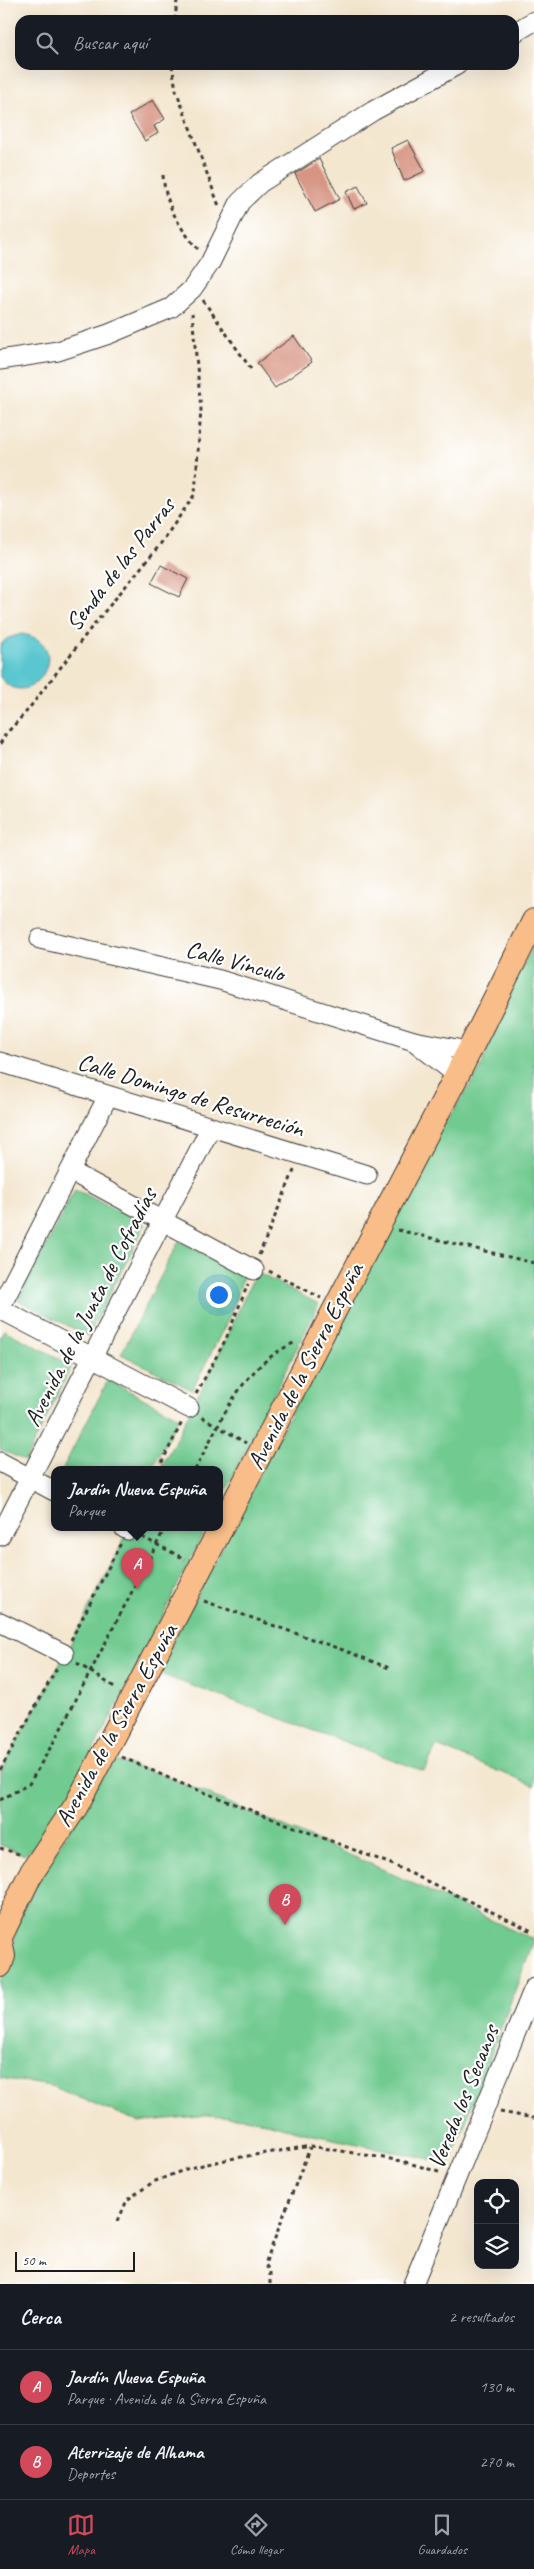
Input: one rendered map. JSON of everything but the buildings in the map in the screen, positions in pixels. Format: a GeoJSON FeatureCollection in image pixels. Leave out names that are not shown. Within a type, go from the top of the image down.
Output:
{"type":"FeatureCollection","features":[{"type":"Feature","properties":{"kind":"main road","name":"Avenida de la Sierra Espuña"},"geometry":{"type":"LineString","coordinates":[[223,1525],[420,1146],[534,921]]}},
{"type":"Feature","properties":{"kind":"main road","name":"Avenida de la Sierra Espuña"},"geometry":{"type":"LineString","coordinates":[[420,1146],[465,1085],[475,1064],[474,1054],[468,1051]]}},
{"type":"Feature","properties":{"kind":"main road","name":"Avenida de la Sierra Espuña"},"geometry":{"type":"LineString","coordinates":[[0,1905],[76,1806],[220,1531]]}},
{"type":"Feature","properties":{"kind":"main road","name":"Avenida de la Sierra Espuña"},"geometry":{"type":"LineString","coordinates":[[0,1939],[30,1865]]}},
{"type":"Feature","properties":{"kind":"main road"},"geometry":{"type":"LineString","coordinates":[[0,1939],[3,1956],[0,1965]]}},
{"type":"Feature","properties":{"kind":"street"},"geometry":{"type":"LineString","coordinates":[[519,30],[534,21]]}},
{"type":"Feature","properties":{"kind":"street"},"geometry":{"type":"LineString","coordinates":[[0,360],[58,351],[109,334],[172,308],[192,289],[210,263],[240,202],[260,183],[373,111],[448,70]]}},
{"type":"Feature","properties":{"kind":"street","name":"Calle Vínculo"},"geometry":{"type":"LineString","coordinates":[[40,939],[220,980],[414,1041],[468,1051]]}},
{"type":"Feature","properties":{"kind":"street","name":"Calle Vínculo"},"geometry":{"type":"LineString","coordinates":[[414,1041],[457,1074]]}},
{"type":"Feature","properties":{"kind":"street","name":"Calle Domingo de Resurreción"},"geometry":{"type":"LineString","coordinates":[[0,1062],[367,1175]]}},
{"type":"Feature","properties":{"kind":"street"},"geometry":{"type":"LineString","coordinates":[[108,1096],[0,1309],[189,1408]]}},
{"type":"Feature","properties":{"kind":"street","name":"Avenida de la Junta de Cofradías"},"geometry":{"type":"LineString","coordinates":[[0,1536],[211,1127]]}},
{"type":"Feature","properties":{"kind":"street"},"geometry":{"type":"LineString","coordinates":[[70,1172],[162,1221],[255,1267]]}},
{"type":"Feature","properties":{"kind":"street"},"geometry":{"type":"LineString","coordinates":[[0,1462],[51,1489]]}},
{"type":"Feature","properties":{"kind":"street"},"geometry":{"type":"LineString","coordinates":[[0,1622],[64,1654]]}},
{"type":"Feature","properties":{"kind":"street","name":"Vereda los Secanos"},"geometry":{"type":"LineString","coordinates":[[413,2284],[534,1988]]}},
{"type":"Feature","properties":{"kind":"path"},"geometry":{"type":"LineString","coordinates":[[176,15],[177,0]]}},
{"type":"Feature","properties":{"kind":"path"},"geometry":{"type":"LineString","coordinates":[[173,70],[176,90],[191,126],[210,188],[229,227]]}},
{"type":"Feature","properties":{"kind":"path"},"geometry":{"type":"LineString","coordinates":[[163,176],[165,194],[177,220],[210,263]]}},
{"type":"Feature","properties":{"kind":"path"},"geometry":{"type":"LineString","coordinates":[[192,289],[203,300],[253,372]]}},
{"type":"Feature","properties":{"kind":"path","name":"Senda de las Parras"},"geometry":{"type":"LineString","coordinates":[[0,744],[5,735],[27,711],[91,628],[159,546],[195,494],[200,409],[192,320],[192,289]]}},
{"type":"Feature","properties":{"kind":"path"},"geometry":{"type":"LineString","coordinates":[[160,1466],[226,1339],[296,1165]]}},
{"type":"Feature","properties":{"kind":"path"},"geometry":{"type":"LineString","coordinates":[[379,1223],[419,1236],[534,1263]]}},
{"type":"Feature","properties":{"kind":"path"},"geometry":{"type":"LineString","coordinates":[[255,1267],[326,1300]]}},
{"type":"Feature","properties":{"kind":"path"},"geometry":{"type":"LineString","coordinates":[[197,1466],[238,1388],[254,1370],[299,1340]]}},
{"type":"Feature","properties":{"kind":"path"},"geometry":{"type":"LineString","coordinates":[[189,1408],[251,1445]]}},
{"type":"Feature","properties":{"kind":"path"},"geometry":{"type":"LineString","coordinates":[[130,1531],[192,1563]]}},
{"type":"Feature","properties":{"kind":"path"},"geometry":{"type":"LineString","coordinates":[[0,1800],[29,1784],[91,1672],[164,1531]]}},
{"type":"Feature","properties":{"kind":"path"},"geometry":{"type":"LineString","coordinates":[[187,1595],[343,1650],[388,1668]]}},
{"type":"Feature","properties":{"kind":"path"},"geometry":{"type":"LineString","coordinates":[[64,1654],[118,1689]]}},
{"type":"Feature","properties":{"kind":"path"},"geometry":{"type":"LineString","coordinates":[[115,1753],[180,1783],[391,1864],[534,1932]]}},
{"type":"Feature","properties":{"kind":"path"},"geometry":{"type":"LineString","coordinates":[[0,1848],[30,1865]]}},
{"type":"Feature","properties":{"kind":"path"},"geometry":{"type":"LineString","coordinates":[[485,2109],[534,2118]]}},
{"type":"Feature","properties":{"kind":"path"},"geometry":{"type":"LineString","coordinates":[[118,2222],[127,2200],[153,2182],[189,2168],[235,2158],[311,2146],[402,2161],[457,2177]]}},
{"type":"Feature","properties":{"kind":"path"},"geometry":{"type":"LineString","coordinates":[[270,2284],[270,2272],[265,2264],[311,2146]]}},
{"type":"Feature","properties":{"kind":"green space"},"geometry":{"type":"Polygon","coordinates":[[[534,944],[534,1786],[437,1746],[424,1771],[157,1673],[424,1155],[480,1070],[504,1004],[534,944]]]}},
{"type":"Feature","properties":{"kind":"green space"},"geometry":{"type":"Polygon","coordinates":[[[75,1189],[145,1225],[88,1336],[18,1300],[75,1189]]]}},
{"type":"Feature","properties":{"kind":"green space"},"geometry":{"type":"Polygon","coordinates":[[[179,1241],[244,1275],[228,1320],[192,1390],[121,1354],[179,1241]]]}},
{"type":"Feature","properties":{"kind":"green space"},"geometry":{"type":"Polygon","coordinates":[[[256,1272],[319,1304],[223,1495],[223,1466],[162,1466],[214,1364],[256,1272]]]}},
{"type":"Feature","properties":{"kind":"green space"},"geometry":{"type":"Polygon","coordinates":[[[4,1330],[72,1365],[25,1461],[0,1449],[0,1337],[4,1330]]]}},
{"type":"Feature","properties":{"kind":"green space"},"geometry":{"type":"Polygon","coordinates":[[[108,1380],[179,1417],[153,1466],[64,1466],[108,1380]]]}},
{"type":"Feature","properties":{"kind":"green space"},"geometry":{"type":"Polygon","coordinates":[[[128,1531],[205,1531],[135,1671],[69,1796],[54,1822],[36,1845],[25,1855],[0,1845],[0,1773],[66,1653],[128,1531]]]}},
{"type":"Feature","properties":{"kind":"green space"},"geometry":{"type":"Polygon","coordinates":[[[112,1760],[163,1775],[373,1865],[534,1940],[450,2163],[304,2133],[247,2118],[207,2115],[139,2122],[51,2086],[0,2078],[0,1980],[12,1954],[20,1917],[45,1871],[112,1760]]]}},
{"type":"Feature","properties":{"kind":"water"},"geometry":{"type":"Polygon","coordinates":[[[21,634],[38,640],[46,649],[48,661],[44,674],[35,683],[24,689],[12,687],[0,677],[0,646],[6,639],[21,634]]]}},
{"type":"Feature","properties":{"kind":"place","name":"Jardín Nueva Espuña"},"geometry":{"type":"Point","coordinates":[137,1589]}},
{"type":"Feature","properties":{"kind":"place","name":"Aterrizaje de Alhama"},"geometry":{"type":"Point","coordinates":[285,1925]}}]}
